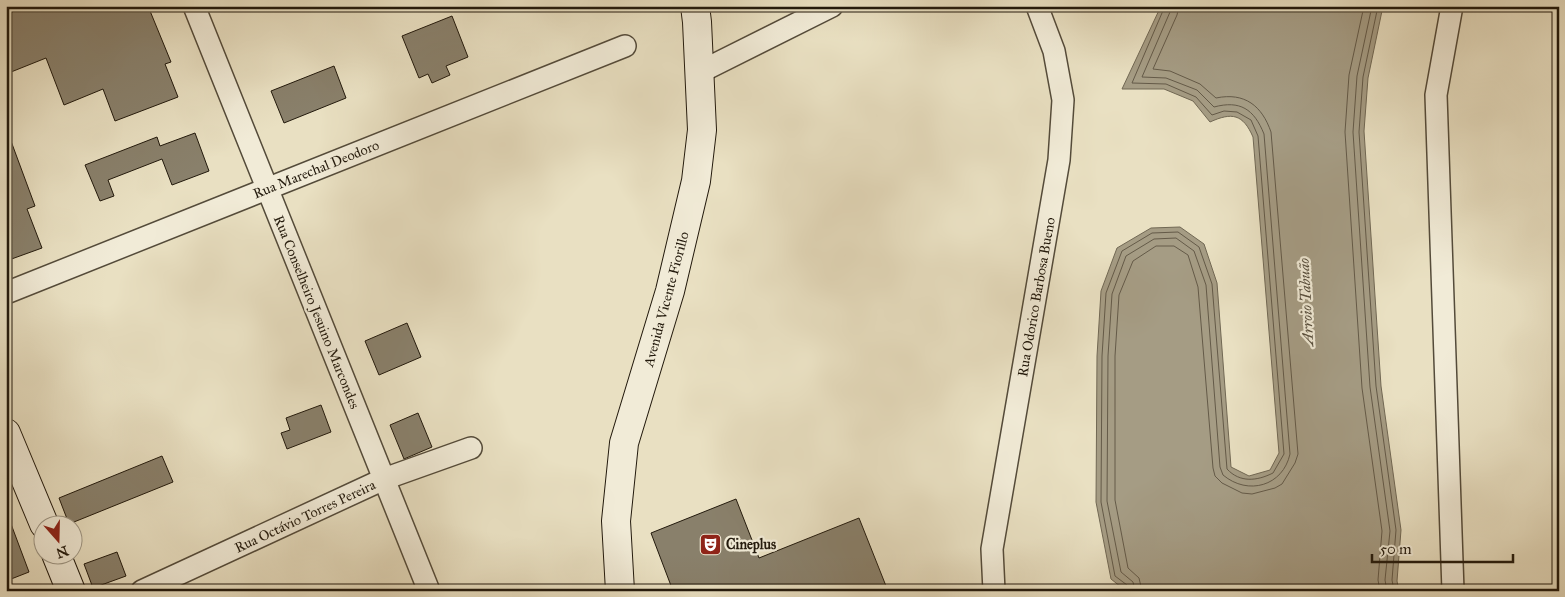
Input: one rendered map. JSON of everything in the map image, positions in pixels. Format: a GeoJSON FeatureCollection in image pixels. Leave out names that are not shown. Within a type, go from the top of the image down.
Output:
{"type":"FeatureCollection","features":[{"type":"Feature","properties":{"kind":"main road","name":"Avenida Vicente Fiorillo"},"geometry":{"type":"LineString","coordinates":[[620,591],[616,521],[624,443],[670,291],[696,182],[702,130],[695,6]]}},
{"type":"Feature","properties":{"kind":"main road"},"geometry":{"type":"LineString","coordinates":[[6,433],[40,514]]}},
{"type":"Feature","properties":{"kind":"main road"},"geometry":{"type":"LineString","coordinates":[[60,564],[71,591]]}},
{"type":"Feature","properties":{"kind":"street","name":"Rua Conselheiro Jesuino Marcondes"},"geometry":{"type":"LineString","coordinates":[[194,6],[429,591]]}},
{"type":"Feature","properties":{"kind":"street"},"geometry":{"type":"LineString","coordinates":[[700,72],[832,6]]}},
{"type":"Feature","properties":{"kind":"street","name":"Rua Odorico Barbosa Bueno"},"geometry":{"type":"LineString","coordinates":[[994,591],[992,549],[1060,150],[1063,100],[1054,51],[1037,6]]}},
{"type":"Feature","properties":{"kind":"street"},"geometry":{"type":"LineString","coordinates":[[1452,6],[1436,95],[1453,591]]}},
{"type":"Feature","properties":{"kind":"street","name":"Rua Marechal Deodoro"},"geometry":{"type":"LineString","coordinates":[[6,294],[625,46]]}},
{"type":"Feature","properties":{"kind":"street","name":"Rua Octávio Torres Pereira"},"geometry":{"type":"LineString","coordinates":[[142,591],[384,479],[471,448]]}},
{"type":"Feature","properties":{"kind":"water","name":"Arroio Tabuão"},"geometry":{"type":"Polygon","coordinates":[[[1161,6],[1383,6],[1368,78],[1364,131],[1381,386],[1401,530],[1397,581],[1399,591],[1126,591],[1111,579],[1096,502],[1097,356],[1101,291],[1117,248],[1151,228],[1180,227],[1204,244],[1217,283],[1231,467],[1249,476],[1270,470],[1279,453],[1253,137],[1245,124],[1236,117],[1225,117],[1210,122],[1193,101],[1164,89],[1122,89],[1161,6]]]}},
{"type":"Feature","properties":{"kind":"building"},"geometry":{"type":"Polygon","coordinates":[[[6,6],[148,6],[171,62],[165,64],[178,97],[115,121],[103,89],[64,105],[46,58],[6,74],[6,6]]]}},
{"type":"Feature","properties":{"kind":"building"},"geometry":{"type":"Polygon","coordinates":[[[452,16],[468,57],[446,66],[450,75],[432,83],[428,74],[419,78],[402,36],[452,16]]]}},
{"type":"Feature","properties":{"kind":"building"},"geometry":{"type":"Polygon","coordinates":[[[334,66],[346,98],[284,123],[271,91],[334,66]]]}},
{"type":"Feature","properties":{"kind":"building"},"geometry":{"type":"Polygon","coordinates":[[[6,133],[8,133],[35,206],[27,209],[42,248],[6,261],[6,133]]]}},
{"type":"Feature","properties":{"kind":"building"},"geometry":{"type":"Polygon","coordinates":[[[195,133],[209,171],[172,185],[162,159],[108,180],[114,196],[100,201],[85,165],[157,137],[160,146],[195,133]]]}},
{"type":"Feature","properties":{"kind":"building"},"geometry":{"type":"Polygon","coordinates":[[[407,323],[421,357],[379,375],[365,341],[407,323]]]}},
{"type":"Feature","properties":{"kind":"building"},"geometry":{"type":"Polygon","coordinates":[[[321,405],[331,432],[287,449],[281,433],[290,430],[286,418],[321,405]]]}},
{"type":"Feature","properties":{"kind":"building"},"geometry":{"type":"Polygon","coordinates":[[[418,413],[432,447],[404,459],[390,425],[418,413]]]}},
{"type":"Feature","properties":{"kind":"building"},"geometry":{"type":"Polygon","coordinates":[[[162,456],[173,482],[82,519],[82,514],[65,514],[59,498],[162,456]]]}},
{"type":"Feature","properties":{"kind":"building"},"geometry":{"type":"Polygon","coordinates":[[[736,499],[759,558],[859,518],[888,591],[673,591],[651,533],[736,499]]]}},
{"type":"Feature","properties":{"kind":"building"},"geometry":{"type":"Polygon","coordinates":[[[8,516],[29,572],[6,581],[6,517],[8,516]]]}},
{"type":"Feature","properties":{"kind":"building"},"geometry":{"type":"Polygon","coordinates":[[[117,552],[126,576],[93,588],[84,564],[117,552]]]}},
{"type":"Feature","properties":{"kind":"place","name":"Cineplus"},"geometry":{"type":"Point","coordinates":[710,544]}}]}
